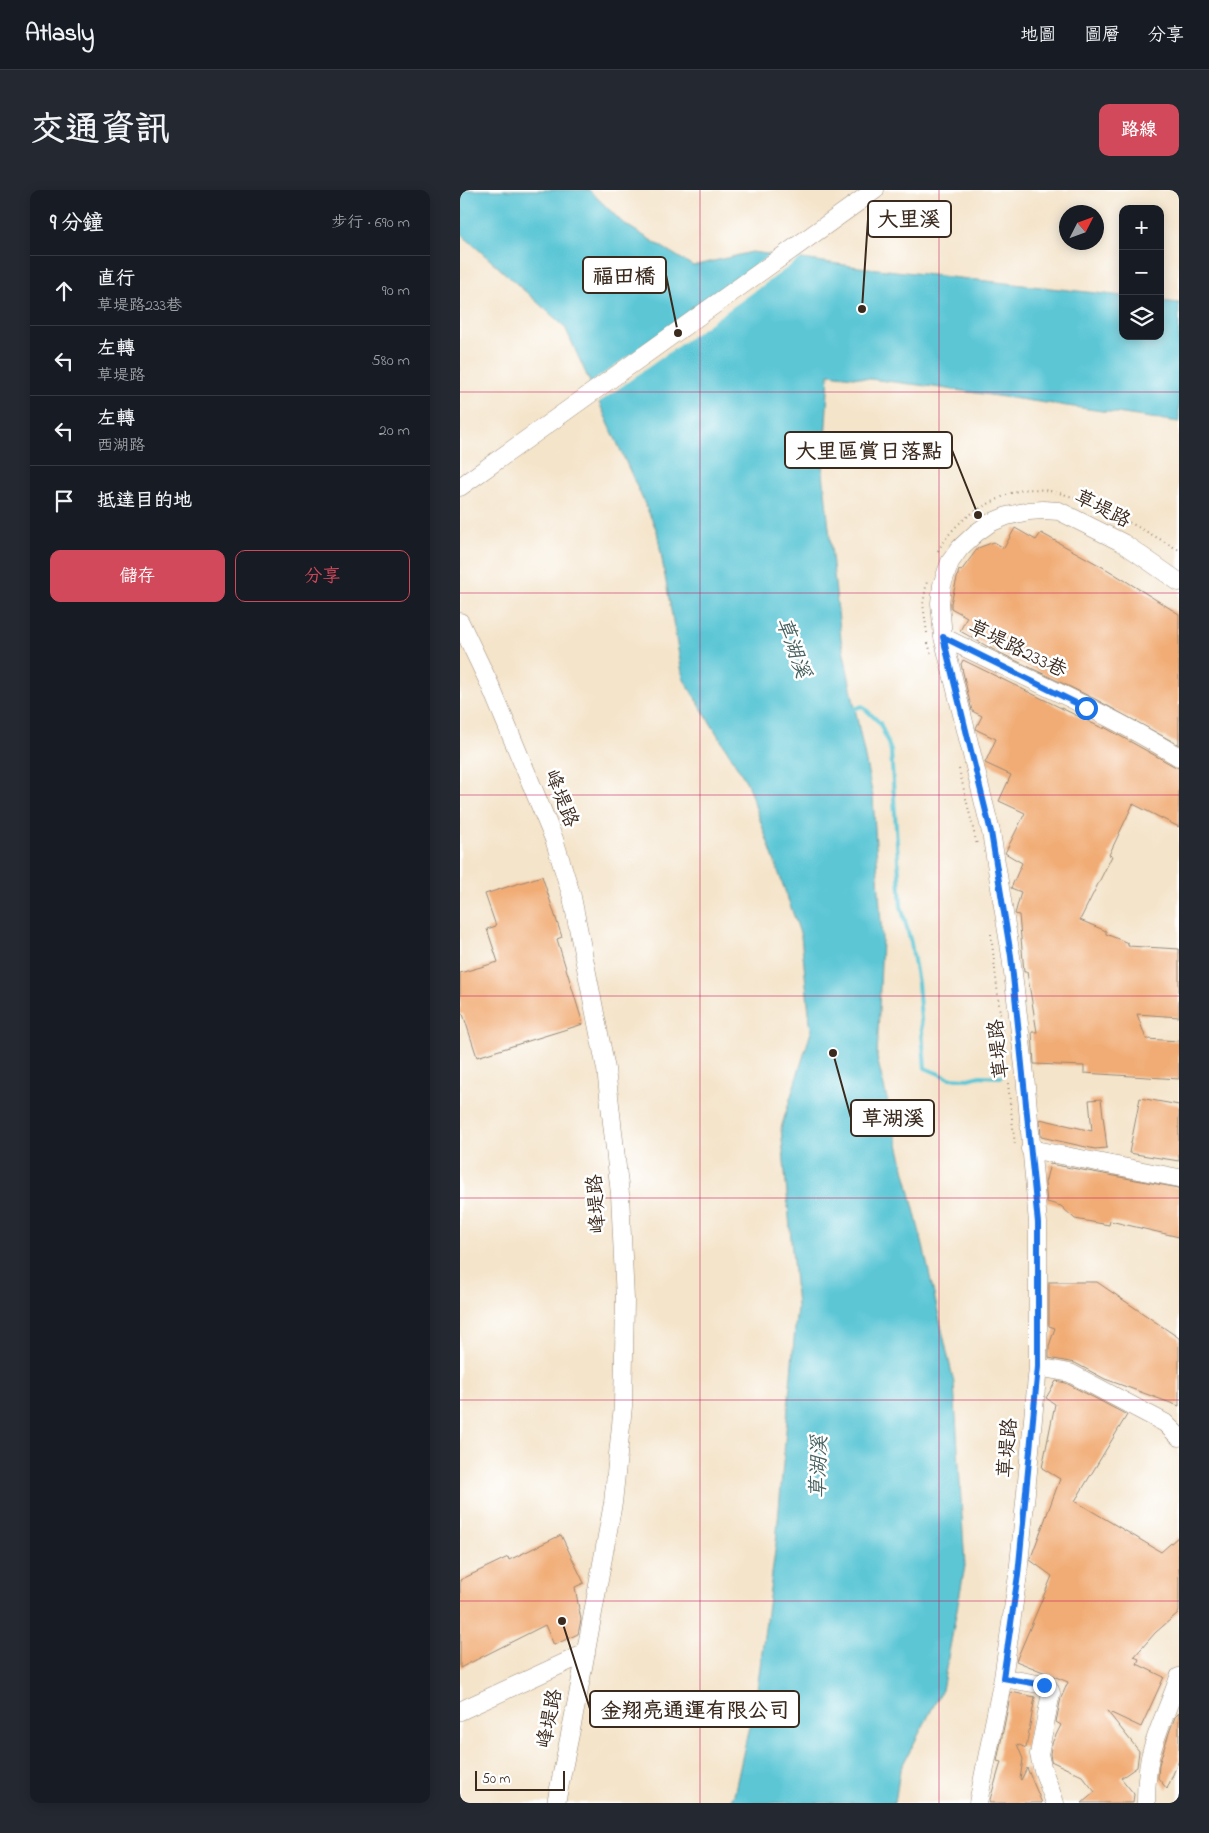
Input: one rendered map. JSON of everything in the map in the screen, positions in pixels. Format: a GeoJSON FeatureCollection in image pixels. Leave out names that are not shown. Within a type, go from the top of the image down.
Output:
{"type":"FeatureCollection","features":[{"type":"Feature","properties":{"kind":"street"},"geometry":{"type":"LineString","coordinates":[[460,487],[876,190]]}},
{"type":"Feature","properties":{"kind":"street","name":"草堤路"},"geometry":{"type":"LineString","coordinates":[[978,1803],[1003,1678],[1018,1575],[1038,1367],[1038,1223],[1023,1149],[1024,1075],[1011,956],[991,832],[943,637],[940,602],[942,585],[950,562],[960,548],[990,524],[1007,516],[1029,510],[1059,511],[1123,543],[1179,582]]}},
{"type":"Feature","properties":{"kind":"street","name":"峰堤路"},"geometry":{"type":"LineString","coordinates":[[460,622],[490,685],[554,839],[572,897],[606,1070],[620,1194],[625,1300],[623,1406],[613,1503],[556,1803]]}},
{"type":"Feature","properties":{"kind":"street","name":"草堤路233巷"},"geometry":{"type":"LineString","coordinates":[[943,637],[1086,708],[1179,757]]}},
{"type":"Feature","properties":{"kind":"street"},"geometry":{"type":"LineString","coordinates":[[1023,1149],[1179,1178]]}},
{"type":"Feature","properties":{"kind":"street"},"geometry":{"type":"LineString","coordinates":[[1038,1367],[1070,1374],[1165,1423],[1179,1437]]}},
{"type":"Feature","properties":{"kind":"street"},"geometry":{"type":"LineString","coordinates":[[460,1711],[586,1652]]}},
{"type":"Feature","properties":{"kind":"street"},"geometry":{"type":"LineString","coordinates":[[1146,1803],[1150,1757],[1158,1730],[1179,1677]]}},
{"type":"Feature","properties":{"kind":"street"},"geometry":{"type":"LineString","coordinates":[[1003,1678],[1044,1685],[1049,1688],[1051,1693],[1039,1754],[1055,1803]]}},
{"type":"Feature","properties":{"kind":"path"},"geometry":{"type":"LineString","coordinates":[[936,556],[954,527],[983,506],[1018,490],[1043,490],[1082,500],[1125,520],[1179,550]]}},
{"type":"Feature","properties":{"kind":"path"},"geometry":{"type":"LineString","coordinates":[[928,576],[923,604],[931,654]]}},
{"type":"Feature","properties":{"kind":"path"},"geometry":{"type":"LineString","coordinates":[[959,770],[977,845]]}},
{"type":"Feature","properties":{"kind":"path"},"geometry":{"type":"LineString","coordinates":[[990,926],[1023,1149]]}},
{"type":"Feature","properties":{"kind":"water"},"geometry":{"type":"Polygon","coordinates":[[[460,190],[589,190],[623,223],[693,266],[752,252],[859,267],[1119,296],[1119,340],[1164,340],[1164,301],[1179,303],[1179,422],[829,374],[823,473],[841,639],[873,797],[882,939],[877,1058],[954,1383],[965,1566],[942,1690],[900,1770],[895,1803],[729,1803],[734,1795],[757,1690],[776,1543],[797,1306],[781,1128],[811,1032],[801,936],[747,783],[683,678],[657,531],[565,327],[460,233],[460,190]]]}},
{"type":"Feature","properties":{"kind":"pier"},"geometry":{"type":"Polygon","coordinates":[[[774,252],[804,256],[597,404],[588,385],[774,252]]]}},
{"type":"Feature","properties":{"kind":"building"},"geometry":{"type":"Polygon","coordinates":[[[1015,528],[1036,540],[1041,533],[1108,570],[1179,614],[1179,745],[1097,700],[992,649],[960,631],[967,617],[951,608],[959,570],[961,571],[978,548],[994,542],[1004,548],[1015,528]]]}},
{"type":"Feature","properties":{"kind":"building"},"geometry":{"type":"Polygon","coordinates":[[[963,660],[1104,729],[1104,727],[1179,768],[1179,827],[1133,804],[1109,855],[1112,856],[1080,920],[1106,931],[1106,934],[1128,943],[1128,946],[1179,949],[1179,1017],[1137,1014],[1146,1039],[1179,1041],[1179,1079],[1084,1073],[1084,1066],[1034,1064],[1032,1032],[1037,1032],[1027,972],[1024,972],[1019,915],[1015,914],[1021,892],[1011,888],[1022,863],[1005,853],[1025,813],[999,801],[1011,775],[985,763],[996,739],[976,728],[982,716],[972,711],[961,664],[963,660]]]}},
{"type":"Feature","properties":{"kind":"building"},"geometry":{"type":"Polygon","coordinates":[[[542,876],[562,937],[557,939],[583,1024],[477,1057],[463,1014],[460,1014],[460,973],[498,962],[487,929],[496,926],[485,894],[542,876]]]}},
{"type":"Feature","properties":{"kind":"building"},"geometry":{"type":"Polygon","coordinates":[[[1140,1098],[1179,1105],[1179,1161],[1129,1153],[1140,1098]]]}},
{"type":"Feature","properties":{"kind":"building"},"geometry":{"type":"Polygon","coordinates":[[[1101,1099],[1107,1148],[1095,1149],[1041,1137],[1040,1119],[1092,1131],[1089,1100],[1101,1099]]]}},
{"type":"Feature","properties":{"kind":"building"},"geometry":{"type":"Polygon","coordinates":[[[1050,1164],[1179,1188],[1179,1237],[1110,1221],[1109,1225],[1075,1219],[1061,1206],[1047,1202],[1045,1183],[1050,1164]]]}},
{"type":"Feature","properties":{"kind":"building"},"geometry":{"type":"Polygon","coordinates":[[[1049,1282],[1097,1282],[1179,1338],[1179,1406],[1105,1379],[1075,1363],[1049,1358],[1049,1346],[1055,1328],[1049,1326],[1049,1282]]]}},
{"type":"Feature","properties":{"kind":"building"},"geometry":{"type":"Polygon","coordinates":[[[1056,1381],[1066,1383],[1127,1415],[1075,1501],[1161,1552],[1179,1536],[1179,1612],[1155,1633],[1134,1657],[1139,1659],[1137,1664],[1164,1677],[1141,1727],[1107,1711],[1139,1751],[1137,1767],[1121,1778],[1134,1794],[1133,1803],[1082,1803],[1095,1792],[1082,1776],[1051,1761],[1050,1754],[1052,1743],[1061,1725],[1056,1722],[1061,1698],[1068,1682],[1016,1661],[1052,1576],[1030,1560],[1060,1479],[1042,1468],[1055,1404],[1046,1398],[1056,1381]]]}},
{"type":"Feature","properties":{"kind":"building"},"geometry":{"type":"Polygon","coordinates":[[[561,1535],[584,1583],[575,1587],[581,1620],[578,1634],[554,1645],[545,1625],[460,1668],[460,1580],[508,1557],[509,1560],[561,1535]]]}},
{"type":"Feature","properties":{"kind":"building"},"geometry":{"type":"Polygon","coordinates":[[[1011,1692],[1035,1697],[1026,1748],[1017,1744],[1023,1759],[1020,1779],[1027,1768],[1042,1803],[989,1803],[1001,1762],[997,1761],[1011,1692]]]}},
{"type":"Feature","properties":{"kind":"building"},"geometry":{"type":"Polygon","coordinates":[[[1179,1713],[1179,1760],[1167,1789],[1158,1778],[1159,1764],[1175,1717],[1179,1713]]]}},
{"type":"Feature","properties":{"kind":"waterway"},"geometry":{"type":"LineString","coordinates":[[852,710],[862,706],[880,723],[891,751],[901,906],[911,943],[918,983],[925,1068],[949,1078],[1001,1077]]}},
{"type":"Feature","properties":{"kind":"place","name":"大里溪"},"geometry":{"type":"Point","coordinates":[862,309]}},
{"type":"Feature","properties":{"kind":"place","name":"福田橋"},"geometry":{"type":"Point","coordinates":[678,333]}},
{"type":"Feature","properties":{"kind":"place","name":"大里區賞日落點"},"geometry":{"type":"Point","coordinates":[978,515]}},
{"type":"Feature","properties":{"kind":"place","name":"草湖溪"},"geometry":{"type":"Point","coordinates":[833,1053]}},
{"type":"Feature","properties":{"kind":"place","name":"金翔亮通運有限公司"},"geometry":{"type":"Point","coordinates":[562,1621]}},
{"type":"Feature","properties":{"kind":"route"},"geometry":{"type":"LineString","coordinates":[[1044,1685],[1003,1678],[1018,1575],[1038,1367],[1038,1223],[1011,956],[991,832],[943,637],[1086,708]]}}]}
